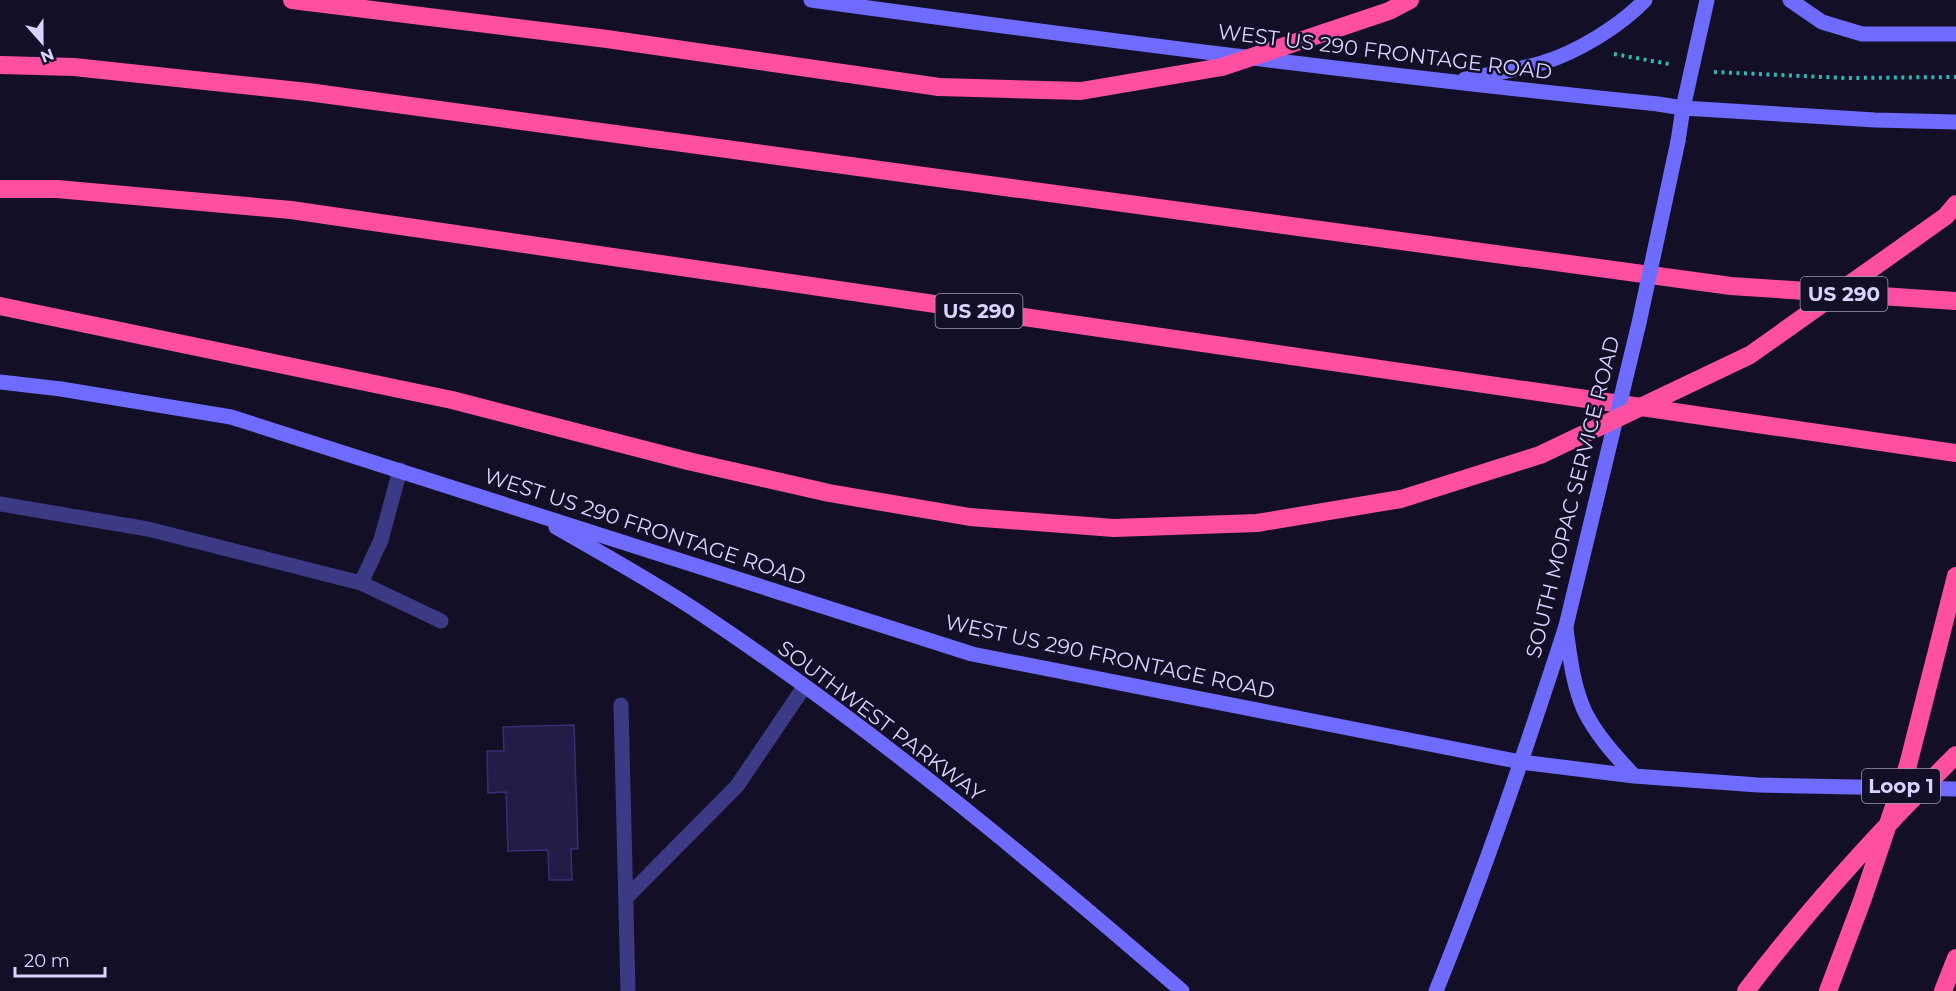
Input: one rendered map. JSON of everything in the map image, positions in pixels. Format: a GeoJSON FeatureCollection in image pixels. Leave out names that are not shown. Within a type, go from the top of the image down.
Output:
{"type":"FeatureCollection","features":[{"type":"Feature","properties":{"kind":"highway"},"geometry":{"type":"LineString","coordinates":[[292,0],[607,39],[939,87],[1081,91],[1222,67],[1389,11],[1410,0]]}},
{"type":"Feature","properties":{"kind":"highway","name":"US 290"},"geometry":{"type":"LineString","coordinates":[[0,65],[74,67],[308,92],[1731,286],[1956,301]]}},
{"type":"Feature","properties":{"kind":"highway","name":"US 290"},"geometry":{"type":"LineString","coordinates":[[0,189],[57,189],[291,210],[1956,453]]}},
{"type":"Feature","properties":{"kind":"highway"},"geometry":{"type":"LineString","coordinates":[[0,306],[452,400],[688,461],[829,493],[970,517],[1114,528],[1257,523],[1401,499],[1540,455],[1750,355],[1946,216],[1956,204]]}},
{"type":"Feature","properties":{"kind":"highway","name":"Loop 1"},"geometry":{"type":"LineString","coordinates":[[1828,991],[1862,901],[1908,765],[1956,576]]}},
{"type":"Feature","properties":{"kind":"highway"},"geometry":{"type":"LineString","coordinates":[[1746,991],[1781,945],[1887,824],[1956,755]]}},
{"type":"Feature","properties":{"kind":"highway"},"geometry":{"type":"LineString","coordinates":[[1943,991],[1956,958]]}},
{"type":"Feature","properties":{"kind":"main road","name":"WEST US 290 FRONTAGE ROAD"},"geometry":{"type":"LineString","coordinates":[[812,0],[1079,37],[1683,108],[1875,120],[1956,122]]}},
{"type":"Feature","properties":{"kind":"main road"},"geometry":{"type":"LineString","coordinates":[[1449,82],[1544,62],[1608,31],[1632,14],[1645,0]]}},
{"type":"Feature","properties":{"kind":"main road","name":"SOUTH MOPAC SERVICE ROAD"},"geometry":{"type":"LineString","coordinates":[[1436,991],[1466,918],[1566,626],[1639,324],[1707,0]]}},
{"type":"Feature","properties":{"kind":"main road"},"geometry":{"type":"LineString","coordinates":[[1790,0],[1822,22],[1862,34],[1956,34]]}},
{"type":"Feature","properties":{"kind":"main road","name":"WEST US 290 FRONTAGE ROAD"},"geometry":{"type":"LineString","coordinates":[[0,382],[61,389],[231,417],[972,654],[1521,762],[1634,776],[1758,785],[1956,789]]}},
{"type":"Feature","properties":{"kind":"main road","name":"SOUTHWEST PARKWAY"},"geometry":{"type":"LineString","coordinates":[[533,513],[699,612],[886,746],[1081,904],[1182,991]]}},
{"type":"Feature","properties":{"kind":"main road"},"geometry":{"type":"LineString","coordinates":[[1566,626],[1572,673],[1585,711],[1604,741],[1634,776]]}},
{"type":"Feature","properties":{"kind":"lane"},"geometry":{"type":"LineString","coordinates":[[361,583],[381,540],[400,470]]}},
{"type":"Feature","properties":{"kind":"lane"},"geometry":{"type":"LineString","coordinates":[[0,504],[148,529],[361,583],[441,621]]}},
{"type":"Feature","properties":{"kind":"lane"},"geometry":{"type":"LineString","coordinates":[[626,898],[737,786],[804,687]]}},
{"type":"Feature","properties":{"kind":"lane"},"geometry":{"type":"LineString","coordinates":[[621,705],[628,991]]}},
{"type":"Feature","properties":{"kind":"path"},"geometry":{"type":"LineString","coordinates":[[1610,53],[1669,64],[1666,71]]}},
{"type":"Feature","properties":{"kind":"path"},"geometry":{"type":"LineString","coordinates":[[1717,72],[1846,78],[1956,77]]}},
{"type":"Feature","properties":{"kind":"building"},"geometry":{"type":"Polygon","coordinates":[[[574,725],[578,849],[571,849],[572,880],[549,880],[548,850],[508,851],[506,792],[488,793],[487,751],[504,751],[503,727],[574,725]]]}}]}
